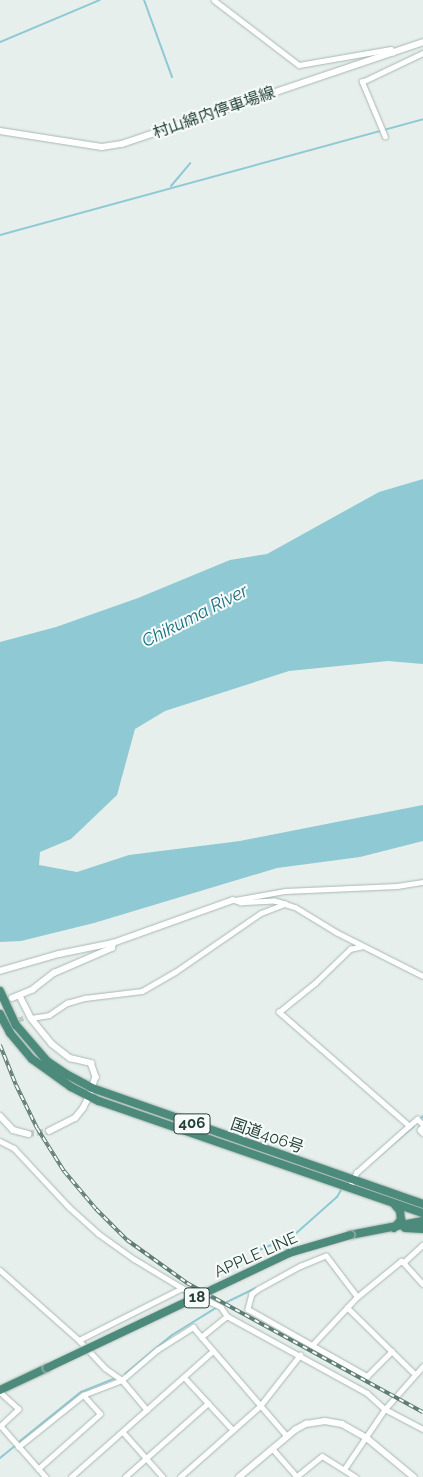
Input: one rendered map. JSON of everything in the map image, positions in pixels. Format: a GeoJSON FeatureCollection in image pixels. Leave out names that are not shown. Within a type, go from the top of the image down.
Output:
{"type":"FeatureCollection","features":[{"type":"Feature","properties":{"kind":"highway","name":"国道406号"},"geometry":{"type":"LineString","coordinates":[[0,991],[16,1025],[47,1061],[91,1092],[423,1204]]}},
{"type":"Feature","properties":{"kind":"highway","name":"国道406号"},"geometry":{"type":"LineString","coordinates":[[0,1014],[10,1033],[32,1059],[51,1074],[91,1092],[349,1188],[423,1213]]}},
{"type":"Feature","properties":{"kind":"highway"},"geometry":{"type":"LineString","coordinates":[[394,1203],[401,1215],[397,1228],[423,1230]]}},
{"type":"Feature","properties":{"kind":"highway","name":"APPLE LINE"},"geometry":{"type":"LineString","coordinates":[[0,1390],[289,1254],[350,1235],[397,1228],[423,1221]]}},
{"type":"Feature","properties":{"kind":"main road","name":"村山綿内停車場線"},"geometry":{"type":"LineString","coordinates":[[0,131],[102,147],[122,144],[423,42]]}},
{"type":"Feature","properties":{"kind":"main road"},"geometry":{"type":"LineString","coordinates":[[49,1131],[75,1118],[91,1092]]}},
{"type":"Feature","properties":{"kind":"main road"},"geometry":{"type":"LineString","coordinates":[[0,1116],[13,1130],[28,1134]]}},
{"type":"Feature","properties":{"kind":"street"},"geometry":{"type":"LineString","coordinates":[[214,0],[299,65],[391,49],[393,52]]}},
{"type":"Feature","properties":{"kind":"street"},"geometry":{"type":"LineString","coordinates":[[385,137],[362,82],[423,53]]}},
{"type":"Feature","properties":{"kind":"street"},"geometry":{"type":"LineString","coordinates":[[0,971],[59,954],[113,943],[233,900],[285,891],[397,886],[423,882]]}},
{"type":"Feature","properties":{"kind":"street"},"geometry":{"type":"LineString","coordinates":[[233,900],[241,903],[274,901],[295,906],[363,946],[423,976]]}},
{"type":"Feature","properties":{"kind":"street"},"geometry":{"type":"LineString","coordinates":[[24,1018],[48,1015],[67,1003],[85,998],[142,991],[175,972],[253,918],[286,904]]}},
{"type":"Feature","properties":{"kind":"street"},"geometry":{"type":"LineString","coordinates":[[12,998],[20,996],[54,974],[112,948],[113,943]]}},
{"type":"Feature","properties":{"kind":"street"},"geometry":{"type":"LineString","coordinates":[[363,946],[350,949],[315,983],[279,1012],[408,1126]]}},
{"type":"Feature","properties":{"kind":"street"},"geometry":{"type":"LineString","coordinates":[[20,996],[31,1018],[52,1044],[70,1058],[91,1063],[96,1076],[91,1092]]}},
{"type":"Feature","properties":{"kind":"street"},"geometry":{"type":"LineString","coordinates":[[349,1188],[356,1173],[417,1119],[423,1125],[420,1130],[423,1133]]}},
{"type":"Feature","properties":{"kind":"street"},"geometry":{"type":"LineString","coordinates":[[0,1141],[14,1148],[70,1207],[99,1234],[134,1259],[182,1288],[220,1307],[227,1316],[367,1393],[385,1409],[423,1430]]}},
{"type":"Feature","properties":{"kind":"street"},"geometry":{"type":"LineString","coordinates":[[313,1344],[357,1297],[401,1261],[404,1262],[423,1245]]}},
{"type":"Feature","properties":{"kind":"street"},"geometry":{"type":"LineString","coordinates":[[357,1297],[326,1256],[301,1266],[252,1294],[248,1309],[367,1376],[392,1351]]}},
{"type":"Feature","properties":{"kind":"street"},"geometry":{"type":"LineString","coordinates":[[404,1262],[423,1284]]}},
{"type":"Feature","properties":{"kind":"street"},"geometry":{"type":"LineString","coordinates":[[0,1270],[79,1340],[98,1361],[122,1380],[147,1410]]}},
{"type":"Feature","properties":{"kind":"street"},"geometry":{"type":"LineString","coordinates":[[79,1340],[182,1288]]}},
{"type":"Feature","properties":{"kind":"street"},"geometry":{"type":"LineString","coordinates":[[347,1307],[415,1374]]}},
{"type":"Feature","properties":{"kind":"street"},"geometry":{"type":"LineString","coordinates":[[200,1336],[227,1316]]}},
{"type":"Feature","properties":{"kind":"street"},"geometry":{"type":"LineString","coordinates":[[18,1447],[83,1395],[122,1380],[157,1350],[189,1328],[193,1328],[287,1436]]}},
{"type":"Feature","properties":{"kind":"street"},"geometry":{"type":"LineString","coordinates":[[71,1477],[213,1351]]}},
{"type":"Feature","properties":{"kind":"street"},"geometry":{"type":"LineString","coordinates":[[180,1477],[260,1406],[300,1355]]}},
{"type":"Feature","properties":{"kind":"street"},"geometry":{"type":"LineString","coordinates":[[345,1468],[385,1409],[423,1366]]}},
{"type":"Feature","properties":{"kind":"street"},"geometry":{"type":"LineString","coordinates":[[184,1377],[233,1430]]}},
{"type":"Feature","properties":{"kind":"street"},"geometry":{"type":"LineString","coordinates":[[0,1390],[19,1409],[1,1426],[46,1477]]}},
{"type":"Feature","properties":{"kind":"street"},"geometry":{"type":"LineString","coordinates":[[38,1468],[100,1414],[83,1395]]}},
{"type":"Feature","properties":{"kind":"street"},"geometry":{"type":"LineString","coordinates":[[124,1477],[208,1403]]}},
{"type":"Feature","properties":{"kind":"street"},"geometry":{"type":"LineString","coordinates":[[239,1477],[287,1436],[306,1424],[325,1421],[342,1424],[367,1438],[414,1477]]}},
{"type":"Feature","properties":{"kind":"street"},"geometry":{"type":"LineString","coordinates":[[123,1432],[163,1477]]}},
{"type":"Feature","properties":{"kind":"street"},"geometry":{"type":"LineString","coordinates":[[272,1448],[297,1477],[322,1456],[345,1468],[356,1477]]}},
{"type":"Feature","properties":{"kind":"water","name":"Chikuma River"},"geometry":{"type":"Polygon","coordinates":[[[423,479],[423,664],[388,661],[289,671],[165,711],[135,729],[117,795],[71,839],[40,852],[39,865],[77,872],[129,855],[240,841],[423,805],[423,841],[360,857],[277,868],[94,923],[21,941],[0,942],[0,642],[56,627],[138,598],[230,560],[267,554],[379,492],[423,479]]]}},
{"type":"Feature","properties":{"kind":"waterway"},"geometry":{"type":"LineString","coordinates":[[0,42],[100,0]]}},
{"type":"Feature","properties":{"kind":"waterway"},"geometry":{"type":"LineString","coordinates":[[144,0],[172,77]]}},
{"type":"Feature","properties":{"kind":"waterway"},"geometry":{"type":"LineString","coordinates":[[0,235],[423,119]]}},
{"type":"Feature","properties":{"kind":"waterway"},"geometry":{"type":"LineString","coordinates":[[171,186],[190,163]]}},
{"type":"Feature","properties":{"kind":"waterway"},"geometry":{"type":"LineString","coordinates":[[368,1165],[414,1126]]}},
{"type":"Feature","properties":{"kind":"waterway"},"geometry":{"type":"LineString","coordinates":[[259,1250],[293,1236],[337,1197],[341,1190]]}},
{"type":"Feature","properties":{"kind":"waterway"},"geometry":{"type":"LineString","coordinates":[[227,1302],[256,1288]]}},
{"type":"Feature","properties":{"kind":"waterway"},"geometry":{"type":"LineString","coordinates":[[125,1374],[172,1335],[219,1306]]}},
{"type":"Feature","properties":{"kind":"waterway"},"geometry":{"type":"LineString","coordinates":[[20,1441],[81,1392],[114,1379]]}},
{"type":"Feature","properties":{"kind":"waterway"},"geometry":{"type":"LineString","coordinates":[[0,1458],[16,1445]]}},
{"type":"Feature","properties":{"kind":"tunnel"},"geometry":{"type":"LineString","coordinates":[[0,1024],[24,1018]]}},
{"type":"Feature","properties":{"kind":"tunnel"},"geometry":{"type":"LineString","coordinates":[[28,1134],[49,1131]]}},
{"type":"Feature","properties":{"kind":"railway"},"geometry":{"type":"LineString","coordinates":[[0,1045],[16,1085],[37,1128],[64,1171],[96,1209],[127,1240],[187,1283],[423,1412]]}}]}
